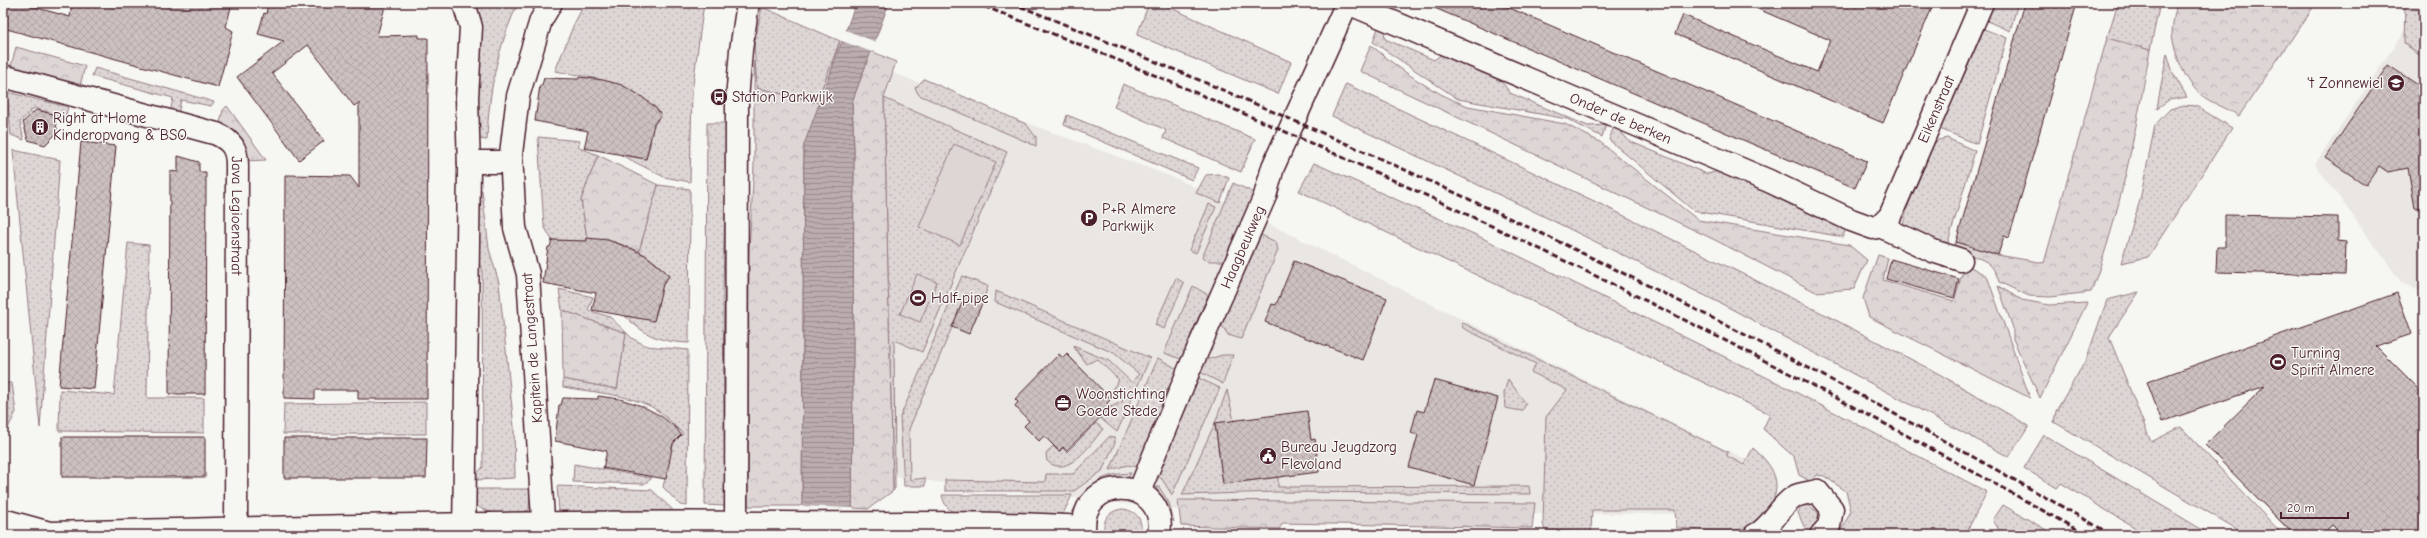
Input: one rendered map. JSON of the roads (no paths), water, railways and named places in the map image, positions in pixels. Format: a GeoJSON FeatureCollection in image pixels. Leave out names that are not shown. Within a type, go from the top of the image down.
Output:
{"type":"FeatureCollection","features":[{"type":"Feature","properties":{"kind":"street"},"geometry":{"type":"LineString","coordinates":[[464,3],[471,27],[468,98],[469,162],[464,530]]}},
{"type":"Feature","properties":{"kind":"street","name":"Kapitein de Langestraat"},"geometry":{"type":"LineString","coordinates":[[544,529],[528,274],[515,228],[511,162],[518,96],[541,20],[551,3]]}},
{"type":"Feature","properties":{"kind":"street"},"geometry":{"type":"LineString","coordinates":[[736,529],[737,100],[740,50],[748,3]]}},
{"type":"Feature","properties":{"kind":"street","name":"Onder de berken"},"geometry":{"type":"LineString","coordinates":[[1348,3],[1748,172],[1851,220],[1873,228],[1885,221]]}},
{"type":"Feature","properties":{"kind":"street","name":"Haagbeukweg"},"geometry":{"type":"LineString","coordinates":[[1138,492],[1189,370],[1265,196],[1273,167],[1306,92],[1322,64],[1348,3]]}},
{"type":"Feature","properties":{"kind":"street","name":"Eikenstraat"},"geometry":{"type":"LineString","coordinates":[[1885,221],[1982,3]]}},
{"type":"Feature","properties":{"kind":"street","name":"Java Legioenstraat"},"geometry":{"type":"LineString","coordinates":[[3,76],[217,134],[227,139],[235,149],[237,159],[236,529]]}},
{"type":"Feature","properties":{"kind":"street"},"geometry":{"type":"LineString","coordinates":[[469,162],[511,162]]}},
{"type":"Feature","properties":{"kind":"street"},"geometry":{"type":"LineString","coordinates":[[1885,221],[1933,251],[1961,260]]}},
{"type":"Feature","properties":{"kind":"street"},"geometry":{"type":"LineString","coordinates":[[3,520],[50,534],[236,529],[736,529],[785,523],[879,522],[1084,531],[1089,505],[1106,491],[1117,488],[1138,492],[1149,499],[1156,509],[1163,535]]}},
{"type":"Feature","properties":{"kind":"street"},"geometry":{"type":"LineString","coordinates":[[1755,535],[1761,532],[1778,512],[1796,496],[1817,491],[1832,508],[1829,526],[1821,535]]}},
{"type":"Feature","properties":{"kind":"railway"},"geometry":{"type":"LineString","coordinates":[[976,3],[1194,92],[1421,193],[1534,246],[1757,357],[1868,415],[2086,535]]}},
{"type":"Feature","properties":{"kind":"railway"},"geometry":{"type":"LineString","coordinates":[[1012,3],[1323,133],[1425,179],[1600,262],[1687,305],[1858,394],[2112,535]]}},
{"type":"Feature","properties":{"kind":"place","name":"'t Zonnewiel"},"geometry":{"type":"Point","coordinates":[2396,83]}},
{"type":"Feature","properties":{"kind":"place","name":"Station Parkwijk"},"geometry":{"type":"Point","coordinates":[719,97]}},
{"type":"Feature","properties":{"kind":"place","name":"Right at Home Kinderopvang & BSO"},"geometry":{"type":"Point","coordinates":[40,127]}},
{"type":"Feature","properties":{"kind":"place","name":"P+R Almere Parkwijk"},"geometry":{"type":"Point","coordinates":[1089,218]}},
{"type":"Feature","properties":{"kind":"place","name":"Half-pipe"},"geometry":{"type":"Point","coordinates":[918,298]}},
{"type":"Feature","properties":{"kind":"place","name":"Turning Spirit Almere"},"geometry":{"type":"Point","coordinates":[2278,362]}},
{"type":"Feature","properties":{"kind":"place","name":"Woonstichting Goede Stede"},"geometry":{"type":"Point","coordinates":[1063,403]}},
{"type":"Feature","properties":{"kind":"place","name":"Bureau Jeugdzorg Flevoland"},"geometry":{"type":"Point","coordinates":[1268,456]}}]}
